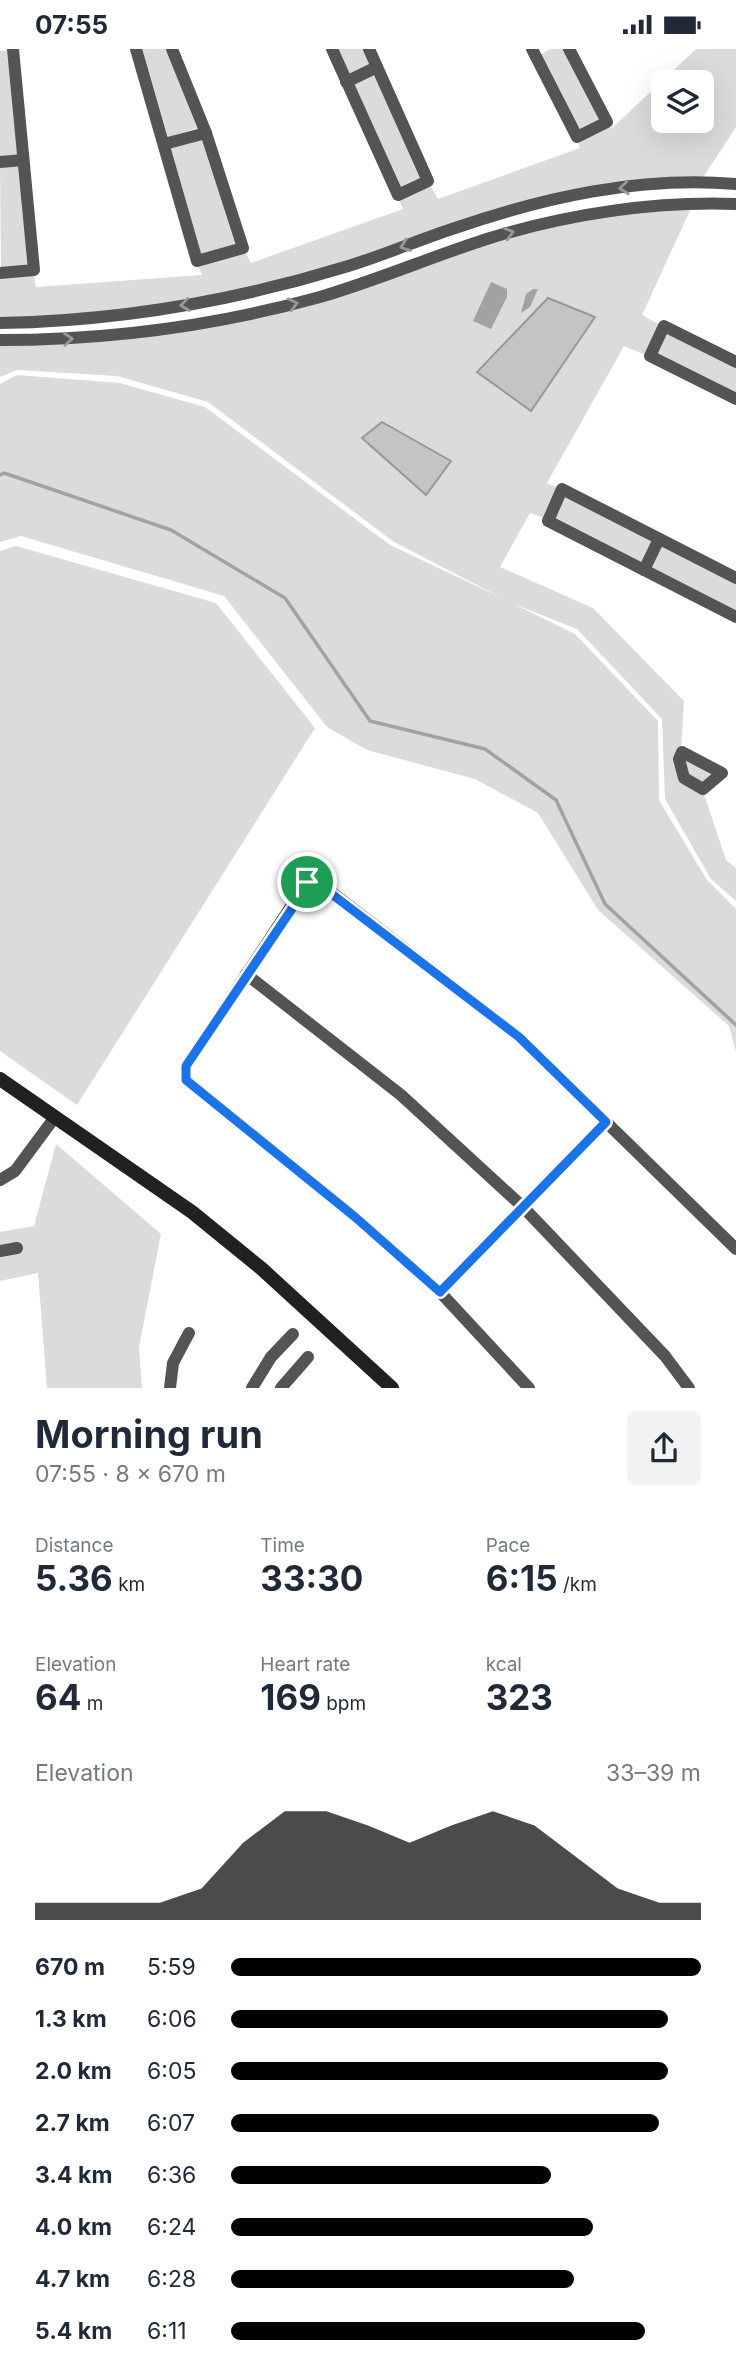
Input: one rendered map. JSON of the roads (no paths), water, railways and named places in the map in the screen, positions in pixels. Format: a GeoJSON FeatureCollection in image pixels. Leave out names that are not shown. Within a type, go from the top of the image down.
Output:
{"type":"FeatureCollection","features":[{"type":"Feature","properties":{"kind":"street"},"geometry":{"type":"LineString","coordinates":[[0,273],[34,270],[13,49]]}},
{"type":"Feature","properties":{"kind":"street"},"geometry":{"type":"LineString","coordinates":[[136,49],[197,261],[243,248],[206,133],[172,49]]}},
{"type":"Feature","properties":{"kind":"street"},"geometry":{"type":"LineString","coordinates":[[332,49],[398,195],[428,181],[369,49]]}},
{"type":"Feature","properties":{"kind":"street"},"geometry":{"type":"LineString","coordinates":[[536,51],[577,137],[607,122],[569,49]]}},
{"type":"Feature","properties":{"kind":"street"},"geometry":{"type":"LineString","coordinates":[[346,82],[377,67]]}},
{"type":"Feature","properties":{"kind":"street"},"geometry":{"type":"LineString","coordinates":[[164,144],[206,133]]}},
{"type":"Feature","properties":{"kind":"street"},"geometry":{"type":"LineString","coordinates":[[0,162],[23,160]]}},
{"type":"Feature","properties":{"kind":"street"},"geometry":{"type":"LineString","coordinates":[[0,323],[104,316],[226,298],[345,267],[454,228],[546,200],[597,191],[692,182],[736,184]]}},
{"type":"Feature","properties":{"kind":"street"},"geometry":{"type":"LineString","coordinates":[[685,202],[692,182]]}},
{"type":"Feature","properties":{"kind":"street"},"geometry":{"type":"LineString","coordinates":[[0,340],[105,337],[248,315],[382,278],[488,239],[533,226],[685,202],[736,204]]}},
{"type":"Feature","properties":{"kind":"street"},"geometry":{"type":"LineString","coordinates":[[736,362],[663,326],[650,356],[736,399]]}},
{"type":"Feature","properties":{"kind":"street"},"geometry":{"type":"LineString","coordinates":[[736,578],[562,489],[548,521],[736,617]]}},
{"type":"Feature","properties":{"kind":"street"},"geometry":{"type":"LineString","coordinates":[[645,570],[659,539]]}},
{"type":"Feature","properties":{"kind":"street"},"geometry":{"type":"LineString","coordinates":[[722,773],[736,779]]}},
{"type":"Feature","properties":{"kind":"street"},"geometry":{"type":"LineString","coordinates":[[529,1388],[440,1292],[355,1217],[186,1080],[186,1066],[307,882],[316,880],[519,1037],[736,1249]]}},
{"type":"Feature","properties":{"kind":"street"},"geometry":{"type":"LineString","coordinates":[[246,974],[401,1095],[523,1207],[665,1356],[690,1388]]}},
{"type":"Feature","properties":{"kind":"street"},"geometry":{"type":"LineString","coordinates":[[0,1079],[202,1220],[262,1269],[392,1388]]}},
{"type":"Feature","properties":{"kind":"street"},"geometry":{"type":"LineString","coordinates":[[0,1180],[15,1171],[55,1117]]}},
{"type":"Feature","properties":{"kind":"street"},"geometry":{"type":"LineString","coordinates":[[440,1292],[606,1122]]}},
{"type":"Feature","properties":{"kind":"street"},"geometry":{"type":"LineString","coordinates":[[0,1251],[17,1248]]}},
{"type":"Feature","properties":{"kind":"street"},"geometry":{"type":"LineString","coordinates":[[170,1388],[173,1363],[189,1333]]}},
{"type":"Feature","properties":{"kind":"street"},"geometry":{"type":"LineString","coordinates":[[251,1388],[271,1357],[293,1334]]}},
{"type":"Feature","properties":{"kind":"street"},"geometry":{"type":"LineString","coordinates":[[281,1388],[308,1357]]}},
{"type":"Feature","properties":{"kind":"waterway"},"geometry":{"type":"LineString","coordinates":[[0,475],[4,473],[171,530],[285,598],[370,721],[485,749],[556,800],[605,904],[736,1025]]}}]}
